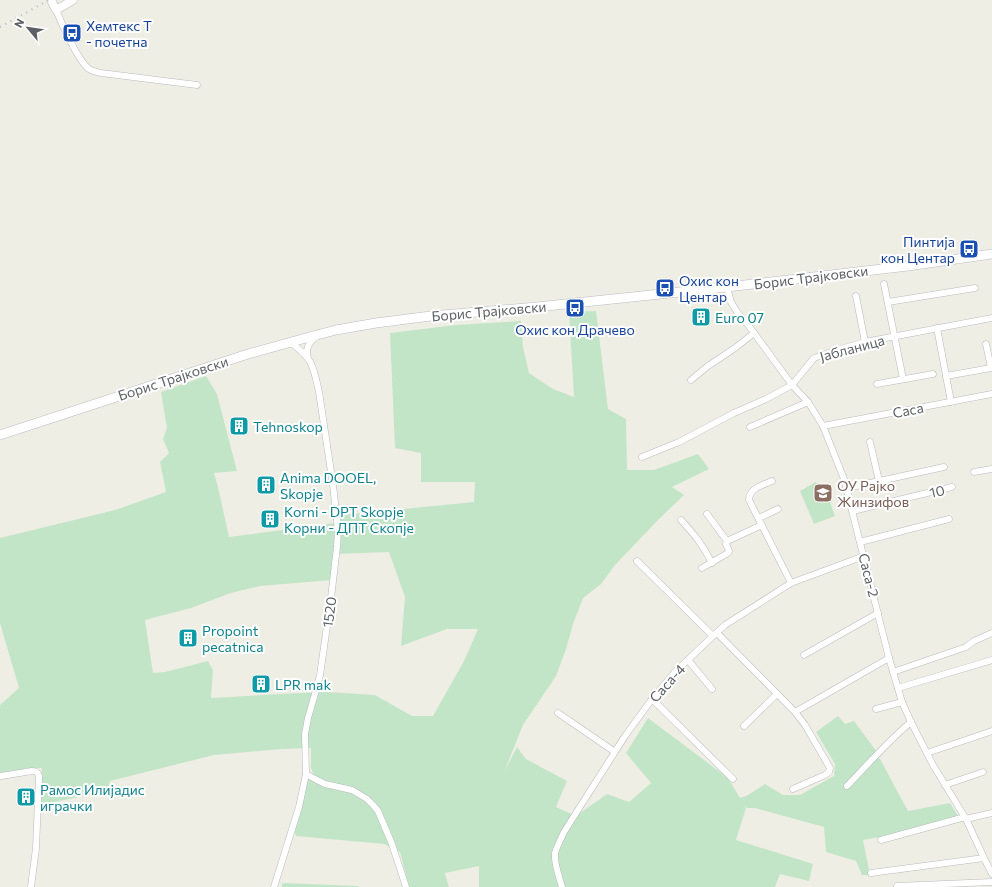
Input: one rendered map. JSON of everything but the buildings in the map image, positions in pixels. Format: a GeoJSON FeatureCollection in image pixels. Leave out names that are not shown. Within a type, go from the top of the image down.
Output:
{"type":"FeatureCollection","features":[{"type":"Feature","properties":{"kind":"main road","name":"Борис Трајковски"},"geometry":{"type":"LineString","coordinates":[[0,436],[215,364],[336,330],[432,316],[727,287],[908,266],[992,254]]}},
{"type":"Feature","properties":{"kind":"street"},"geometry":{"type":"LineString","coordinates":[[51,0],[79,56],[85,65],[91,70],[101,73],[197,85]]}},
{"type":"Feature","properties":{"kind":"street"},"geometry":{"type":"LineString","coordinates":[[56,10],[73,0]]}},
{"type":"Feature","properties":{"kind":"street"},"geometry":{"type":"LineString","coordinates":[[884,284],[903,379]]}},
{"type":"Feature","properties":{"kind":"street","name":"Саса-2"},"geometry":{"type":"LineString","coordinates":[[727,287],[731,302],[737,312],[792,385],[808,402],[823,426],[847,488],[889,658],[902,702],[927,753],[966,818],[987,860],[992,874]]}},
{"type":"Feature","properties":{"kind":"street"},"geometry":{"type":"LineString","coordinates":[[888,302],[975,288]]}},
{"type":"Feature","properties":{"kind":"street"},"geometry":{"type":"LineString","coordinates":[[856,296],[865,342]]}},
{"type":"Feature","properties":{"kind":"street","name":"Јабланица"},"geometry":{"type":"LineString","coordinates":[[642,457],[679,442],[792,385],[814,358],[865,342],[992,318]]}},
{"type":"Feature","properties":{"kind":"street"},"geometry":{"type":"LineString","coordinates":[[938,328],[951,402]]}},
{"type":"Feature","properties":{"kind":"street"},"geometry":{"type":"LineString","coordinates":[[691,380],[754,333]]}},
{"type":"Feature","properties":{"kind":"street"},"geometry":{"type":"LineString","coordinates":[[308,358],[307,348],[319,334]]}},
{"type":"Feature","properties":{"kind":"street","name":"1520"},"geometry":{"type":"LineString","coordinates":[[274,887],[299,807],[306,774],[305,734],[320,675],[331,598],[338,530],[333,485],[314,368],[308,358],[290,342]]}},
{"type":"Feature","properties":{"kind":"street"},"geometry":{"type":"LineString","coordinates":[[946,376],[991,368],[986,344]]}},
{"type":"Feature","properties":{"kind":"street"},"geometry":{"type":"LineString","coordinates":[[876,384],[933,374]]}},
{"type":"Feature","properties":{"kind":"street","name":"Саса"},"geometry":{"type":"LineString","coordinates":[[823,426],[992,394]]}},
{"type":"Feature","properties":{"kind":"street"},"geometry":{"type":"LineString","coordinates":[[750,427],[808,402]]}},
{"type":"Feature","properties":{"kind":"street"},"geometry":{"type":"LineString","coordinates":[[870,442],[879,481]]}},
{"type":"Feature","properties":{"kind":"street"},"geometry":{"type":"LineString","coordinates":[[847,488],[944,467]]}},
{"type":"Feature","properties":{"kind":"street"},"geometry":{"type":"LineString","coordinates":[[974,472],[992,469]]}},
{"type":"Feature","properties":{"kind":"street"},"geometry":{"type":"LineString","coordinates":[[772,481],[754,489],[749,496],[749,500],[791,583]]}},
{"type":"Feature","properties":{"kind":"street","name":"10"},"geometry":{"type":"LineString","coordinates":[[853,511],[952,487]]}},
{"type":"Feature","properties":{"kind":"street"},"geometry":{"type":"LineString","coordinates":[[759,518],[778,509]]}},
{"type":"Feature","properties":{"kind":"street"},"geometry":{"type":"LineString","coordinates":[[702,568],[729,552],[726,544],[727,541],[707,514]]}},
{"type":"Feature","properties":{"kind":"street"},"geometry":{"type":"LineString","coordinates":[[860,542],[949,519]]}},
{"type":"Feature","properties":{"kind":"street"},"geometry":{"type":"LineString","coordinates":[[681,520],[700,541],[712,563]]}},
{"type":"Feature","properties":{"kind":"street"},"geometry":{"type":"LineString","coordinates":[[727,541],[762,525]]}},
{"type":"Feature","properties":{"kind":"street","name":"Саса-4"},"geometry":{"type":"LineString","coordinates":[[562,887],[555,862],[555,853],[564,832],[625,736],[652,699],[675,672],[725,625],[791,583],[864,556]]}},
{"type":"Feature","properties":{"kind":"street"},"geometry":{"type":"LineString","coordinates":[[637,560],[777,694],[795,712],[805,725],[830,768],[829,772],[825,775],[793,789]]}},
{"type":"Feature","properties":{"kind":"street"},"geometry":{"type":"LineString","coordinates":[[804,654],[878,613]]}},
{"type":"Feature","properties":{"kind":"street"},"geometry":{"type":"LineString","coordinates":[[893,672],[966,648],[974,641],[992,633]]}},
{"type":"Feature","properties":{"kind":"street"},"geometry":{"type":"LineString","coordinates":[[795,712],[889,658]]}},
{"type":"Feature","properties":{"kind":"street"},"geometry":{"type":"LineString","coordinates":[[688,660],[712,689]]}},
{"type":"Feature","properties":{"kind":"street"},"geometry":{"type":"LineString","coordinates":[[898,688],[992,660]]}},
{"type":"Feature","properties":{"kind":"street"},"geometry":{"type":"LineString","coordinates":[[744,726],[777,694]]}},
{"type":"Feature","properties":{"kind":"street"},"geometry":{"type":"LineString","coordinates":[[652,699],[733,779]]}},
{"type":"Feature","properties":{"kind":"street"},"geometry":{"type":"LineString","coordinates":[[876,709],[902,702]]}},
{"type":"Feature","properties":{"kind":"street"},"geometry":{"type":"LineString","coordinates":[[558,713],[616,752]]}},
{"type":"Feature","properties":{"kind":"street"},"geometry":{"type":"LineString","coordinates":[[847,786],[895,735],[911,722]]}},
{"type":"Feature","properties":{"kind":"street"},"geometry":{"type":"LineString","coordinates":[[927,753],[992,731]]}},
{"type":"Feature","properties":{"kind":"street"},"geometry":{"type":"LineString","coordinates":[[0,775],[35,771],[39,776],[36,848],[31,887]]}},
{"type":"Feature","properties":{"kind":"street"},"geometry":{"type":"LineString","coordinates":[[945,785],[984,772]]}},
{"type":"Feature","properties":{"kind":"street"},"geometry":{"type":"LineString","coordinates":[[306,774],[325,784],[352,790],[373,804],[378,810],[392,844],[406,887]]}},
{"type":"Feature","properties":{"kind":"street"},"geometry":{"type":"LineString","coordinates":[[881,840],[966,818],[992,813]]}},
{"type":"Feature","properties":{"kind":"street"},"geometry":{"type":"LineString","coordinates":[[871,873],[987,860]]}},
{"type":"Feature","properties":{"kind":"street"},"geometry":{"type":"LineString","coordinates":[[897,886],[992,882]]}},
{"type":"Feature","properties":{"kind":"green space"},"geometry":{"type":"Polygon","coordinates":[[[596,311],[608,409],[626,419],[627,470],[654,470],[698,454],[709,469],[672,487],[684,495],[615,565],[601,584],[583,598],[556,676],[523,725],[505,770],[517,747],[526,759],[567,781],[556,807],[576,816],[607,794],[629,802],[651,783],[626,753],[648,718],[728,778],[740,798],[748,795],[765,784],[783,795],[800,795],[834,776],[835,764],[816,732],[838,716],[845,724],[854,721],[874,748],[908,811],[950,803],[962,822],[863,840],[870,875],[862,875],[856,861],[826,852],[824,827],[755,808],[747,808],[743,804],[746,808],[736,840],[813,864],[809,881],[780,874],[775,887],[479,887],[479,866],[445,873],[449,887],[409,887],[400,852],[384,844],[296,836],[292,824],[304,779],[313,773],[311,768],[311,748],[214,755],[110,781],[108,791],[40,805],[42,768],[27,768],[0,779],[0,705],[19,688],[0,623],[0,538],[115,510],[166,492],[160,462],[169,453],[163,439],[167,428],[161,392],[206,376],[217,394],[237,471],[214,473],[229,537],[335,523],[342,515],[474,502],[475,482],[421,482],[421,453],[395,448],[390,333],[456,325],[521,321],[523,347],[529,373],[553,389],[574,397],[569,312],[596,311]],[[389,552],[334,554],[333,580],[260,586],[231,593],[191,608],[145,620],[153,673],[165,672],[208,661],[213,670],[211,698],[327,692],[375,695],[412,716],[433,716],[464,661],[478,629],[447,629],[401,646],[405,597],[389,552]]]}},
{"type":"Feature","properties":{"kind":"green space"},"geometry":{"type":"Polygon","coordinates":[[[816,482],[825,502],[830,502],[835,516],[814,524],[800,491],[816,482]]]}},
{"type":"Feature","properties":{"kind":"green space"},"geometry":{"type":"Polygon","coordinates":[[[282,883],[359,886],[282,887],[282,883]]]}},
{"type":"Feature","properties":{"kind":"railway"},"geometry":{"type":"LineString","coordinates":[[0,27],[49,0]]}},
{"type":"Feature","properties":{"kind":"place","name":"Хемтекс Т - почетна"},"geometry":{"type":"Point","coordinates":[72,33]}},
{"type":"Feature","properties":{"kind":"place","name":"Пинтија кон Центар"},"geometry":{"type":"Point","coordinates":[969,249]}},
{"type":"Feature","properties":{"kind":"place","name":"Охис кон Центар"},"geometry":{"type":"Point","coordinates":[665,288]}},
{"type":"Feature","properties":{"kind":"place","name":"Охис кон Драчево"},"geometry":{"type":"Point","coordinates":[575,308]}},
{"type":"Feature","properties":{"kind":"place","name":"Euro 07"},"geometry":{"type":"Point","coordinates":[701,317]}},
{"type":"Feature","properties":{"kind":"place","name":"Tehnoskop"},"geometry":{"type":"Point","coordinates":[239,426]}},
{"type":"Feature","properties":{"kind":"place","name":"Anima DOOEL, Skopje"},"geometry":{"type":"Point","coordinates":[266,485]}},
{"type":"Feature","properties":{"kind":"place","name":"ОУ Рајко Жинзифов"},"geometry":{"type":"Point","coordinates":[823,493]}},
{"type":"Feature","properties":{"kind":"place","name":"Korni - DPT Skopje Корни - ДПТ Скопје"},"geometry":{"type":"Point","coordinates":[270,519]}},
{"type":"Feature","properties":{"kind":"place","name":"Propoint pecatnica"},"geometry":{"type":"Point","coordinates":[188,638]}},
{"type":"Feature","properties":{"kind":"place","name":"LPR mak"},"geometry":{"type":"Point","coordinates":[261,684]}},
{"type":"Feature","properties":{"kind":"place","name":"Рамос Илијадис играчки"},"geometry":{"type":"Point","coordinates":[26,797]}}]}
